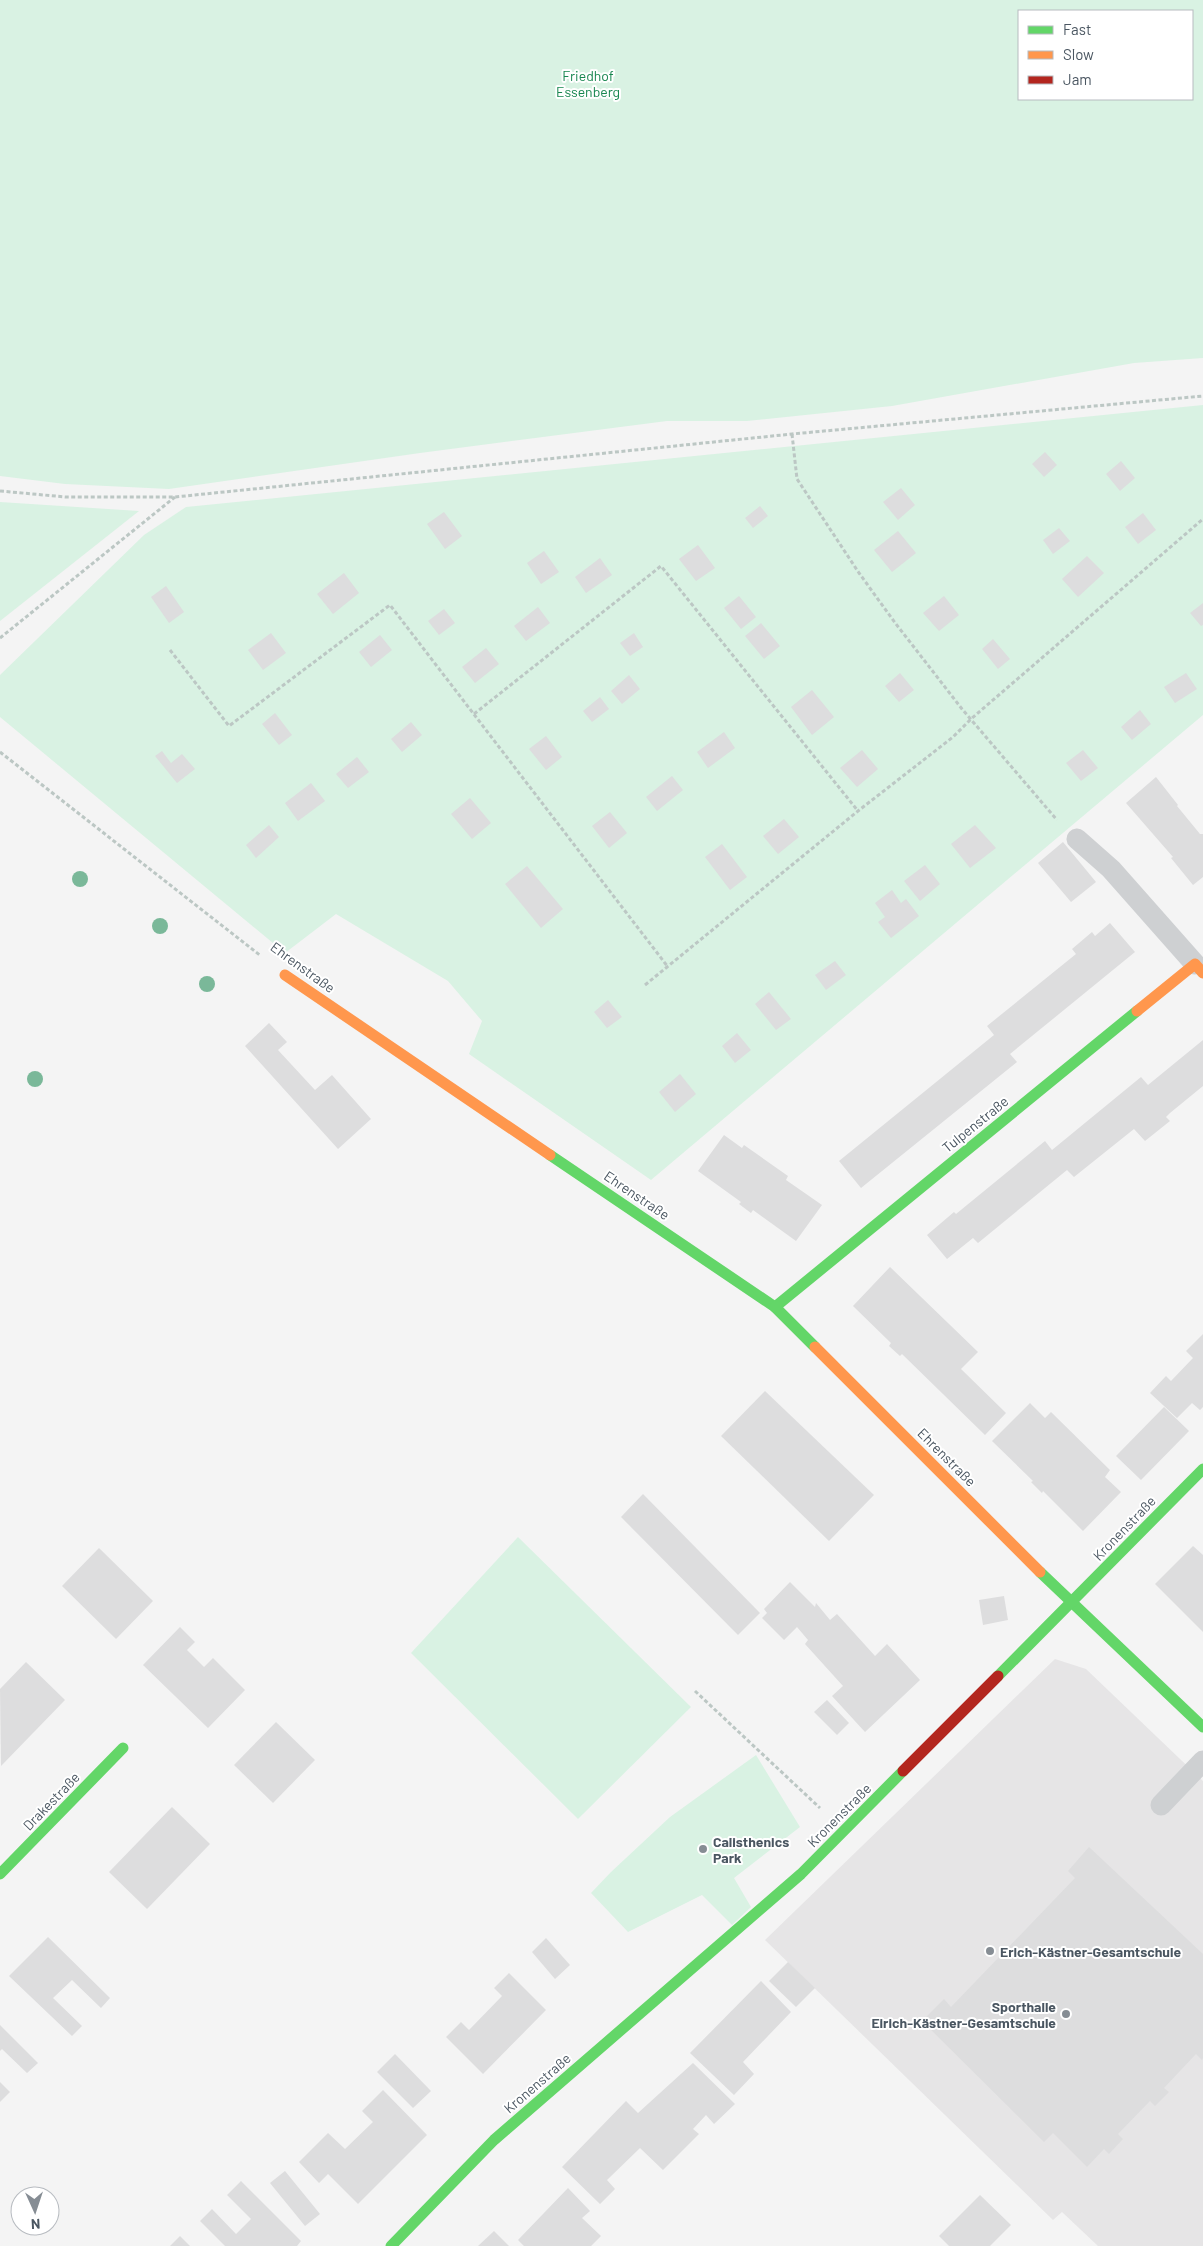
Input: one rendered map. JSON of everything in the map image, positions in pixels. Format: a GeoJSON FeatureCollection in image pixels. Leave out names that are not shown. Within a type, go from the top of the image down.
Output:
{"type":"FeatureCollection","features":[{"type":"Feature","properties":{"kind":"street","name":"Tulpenstraße"},"geometry":{"type":"LineString","coordinates":[[775,1307],[1199,969]]}},
{"type":"Feature","properties":{"kind":"street","name":"Ehrenstraße"},"geometry":{"type":"LineString","coordinates":[[285,975],[775,1307],[1071,1603],[1203,1727]]}},
{"type":"Feature","properties":{"kind":"street","name":"Kronenstraße"},"geometry":{"type":"LineString","coordinates":[[391,2246],[494,2140],[801,1874],[1203,1469]]}},
{"type":"Feature","properties":{"kind":"street","name":"Drakestraße"},"geometry":{"type":"LineString","coordinates":[[0,1874],[123,1748]]}},
{"type":"Feature","properties":{"kind":"lane"},"geometry":{"type":"LineString","coordinates":[[1077,839],[1111,869],[1199,969]]}},
{"type":"Feature","properties":{"kind":"lane"},"geometry":{"type":"LineString","coordinates":[[1161,1805],[1203,1761]]}},
{"type":"Feature","properties":{"kind":"path"},"geometry":{"type":"LineString","coordinates":[[0,491],[66,496],[174,497],[792,434],[1203,396]]}},
{"type":"Feature","properties":{"kind":"path"},"geometry":{"type":"LineString","coordinates":[[792,434],[797,480],[896,624],[970,719],[1062,827],[1077,839]]}},
{"type":"Feature","properties":{"kind":"path"},"geometry":{"type":"LineString","coordinates":[[0,638],[174,497]]}},
{"type":"Feature","properties":{"kind":"path"},"geometry":{"type":"LineString","coordinates":[[645,985],[858,811],[953,737],[970,719],[1203,519]]}},
{"type":"Feature","properties":{"kind":"path"},"geometry":{"type":"LineString","coordinates":[[474,714],[661,566],[858,811]]}},
{"type":"Feature","properties":{"kind":"path"},"geometry":{"type":"LineString","coordinates":[[170,650],[228,726],[390,605],[668,967]]}},
{"type":"Feature","properties":{"kind":"path","name":"Ehrenstraße"},"geometry":{"type":"LineString","coordinates":[[0,752],[285,975]]}},
{"type":"Feature","properties":{"kind":"path"},"geometry":{"type":"LineString","coordinates":[[695,1691],[844,1831]]}},
{"type":"Feature","properties":{"kind":"shaded area","name":"Erich-Kästner-Gesamtschule"},"geometry":{"type":"Polygon","coordinates":[[[1055,1659],[1086,1669],[1203,1781],[1203,2246],[1098,2246],[1062,2212],[1053,2220],[765,1940],[1055,1659]]]}},
{"type":"Feature","properties":{"kind":"green space","name":"Friedhof Essenberg"},"geometry":{"type":"Polygon","coordinates":[[[0,0],[1203,0],[1203,358],[1134,363],[892,406],[747,421],[667,421],[420,453],[169,489],[65,484],[0,476],[0,0]]]}},
{"type":"Feature","properties":{"kind":"green space"},"geometry":{"type":"Polygon","coordinates":[[[1203,405],[1203,715],[651,1180],[469,1054],[482,1021],[448,981],[336,914],[285,953],[0,717],[0,675],[144,535],[186,507],[1203,405]]]}},
{"type":"Feature","properties":{"kind":"green space"},"geometry":{"type":"Polygon","coordinates":[[[0,502],[139,511],[0,621],[0,502]]]}},
{"type":"Feature","properties":{"kind":"green space"},"geometry":{"type":"Polygon","coordinates":[[[518,1537],[691,1707],[578,1819],[411,1653],[518,1537]]]}},
{"type":"Feature","properties":{"kind":"green space","name":"Calisthenics Park"},"geometry":{"type":"Polygon","coordinates":[[[756,1755],[800,1827],[734,1878],[751,1907],[732,1925],[702,1895],[628,1932],[591,1893],[670,1817],[756,1755]]]}},
{"type":"Feature","properties":{"kind":"building"},"geometry":{"type":"Polygon","coordinates":[[[1045,452],[1057,465],[1044,477],[1032,464],[1045,452]]]}},
{"type":"Feature","properties":{"kind":"building"},"geometry":{"type":"Polygon","coordinates":[[[1121,461],[1135,478],[1120,491],[1106,474],[1121,461]]]}},
{"type":"Feature","properties":{"kind":"building"},"geometry":{"type":"Polygon","coordinates":[[[901,488],[915,505],[898,520],[883,502],[901,488]]]}},
{"type":"Feature","properties":{"kind":"building"},"geometry":{"type":"Polygon","coordinates":[[[760,506],[768,516],[753,528],[745,518],[760,506]]]}},
{"type":"Feature","properties":{"kind":"building"},"geometry":{"type":"Polygon","coordinates":[[[444,512],[462,536],[445,549],[427,524],[444,512]]]}},
{"type":"Feature","properties":{"kind":"building"},"geometry":{"type":"Polygon","coordinates":[[[1143,513],[1156,530],[1138,544],[1125,527],[1143,513]]]}},
{"type":"Feature","properties":{"kind":"building"},"geometry":{"type":"Polygon","coordinates":[[[1059,528],[1070,541],[1053,554],[1043,540],[1059,528]]]}},
{"type":"Feature","properties":{"kind":"building"},"geometry":{"type":"Polygon","coordinates":[[[898,531],[916,553],[892,572],[874,550],[898,531]]]}},
{"type":"Feature","properties":{"kind":"building"},"geometry":{"type":"Polygon","coordinates":[[[698,545],[715,568],[696,581],[679,559],[698,545]]]}},
{"type":"Feature","properties":{"kind":"building"},"geometry":{"type":"Polygon","coordinates":[[[544,551],[559,572],[541,584],[527,563],[544,551]]]}},
{"type":"Feature","properties":{"kind":"building"},"geometry":{"type":"Polygon","coordinates":[[[1087,556],[1104,573],[1078,597],[1062,579],[1087,556]]]}},
{"type":"Feature","properties":{"kind":"building"},"geometry":{"type":"Polygon","coordinates":[[[600,558],[612,575],[586,593],[575,577],[600,558]]]}},
{"type":"Feature","properties":{"kind":"building"},"geometry":{"type":"Polygon","coordinates":[[[344,573],[359,593],[333,614],[317,594],[344,573]]]}},
{"type":"Feature","properties":{"kind":"building"},"geometry":{"type":"Polygon","coordinates":[[[166,586],[184,612],[169,623],[151,597],[166,586]]]}},
{"type":"Feature","properties":{"kind":"building"},"geometry":{"type":"Polygon","coordinates":[[[739,596],[756,617],[741,629],[724,608],[739,596]]]}},
{"type":"Feature","properties":{"kind":"building"},"geometry":{"type":"Polygon","coordinates":[[[944,596],[959,615],[939,631],[923,613],[944,596]]]}},
{"type":"Feature","properties":{"kind":"building"},"geometry":{"type":"Polygon","coordinates":[[[1203,603],[1203,625],[1201,626],[1190,613],[1203,603]]]}},
{"type":"Feature","properties":{"kind":"building"},"geometry":{"type":"Polygon","coordinates":[[[538,607],[550,623],[526,641],[514,626],[538,607]]]}},
{"type":"Feature","properties":{"kind":"building"},"geometry":{"type":"Polygon","coordinates":[[[444,609],[455,623],[439,635],[428,621],[444,609]]]}},
{"type":"Feature","properties":{"kind":"building"},"geometry":{"type":"Polygon","coordinates":[[[761,623],[780,646],[764,659],[745,636],[761,623]]]}},
{"type":"Feature","properties":{"kind":"building"},"geometry":{"type":"Polygon","coordinates":[[[271,633],[286,653],[263,670],[248,650],[271,633]]]}},
{"type":"Feature","properties":{"kind":"building"},"geometry":{"type":"Polygon","coordinates":[[[634,633],[643,647],[630,656],[620,643],[634,633]]]}},
{"type":"Feature","properties":{"kind":"building"},"geometry":{"type":"Polygon","coordinates":[[[380,635],[392,650],[371,667],[359,652],[380,635]]]}},
{"type":"Feature","properties":{"kind":"building"},"geometry":{"type":"Polygon","coordinates":[[[993,639],[1010,659],[998,669],[982,649],[993,639]]]}},
{"type":"Feature","properties":{"kind":"building"},"geometry":{"type":"Polygon","coordinates":[[[486,648],[499,664],[475,683],[462,667],[486,648]]]}},
{"type":"Feature","properties":{"kind":"building"},"geometry":{"type":"Polygon","coordinates":[[[900,673],[914,690],[899,702],[885,686],[900,673]]]}},
{"type":"Feature","properties":{"kind":"building"},"geometry":{"type":"Polygon","coordinates":[[[1186,673],[1197,689],[1175,703],[1164,687],[1186,673]]]}},
{"type":"Feature","properties":{"kind":"building"},"geometry":{"type":"Polygon","coordinates":[[[629,675],[640,689],[622,704],[611,691],[629,675]]]}},
{"type":"Feature","properties":{"kind":"building"},"geometry":{"type":"Polygon","coordinates":[[[812,690],[834,717],[812,735],[791,707],[812,690]]]}},
{"type":"Feature","properties":{"kind":"building"},"geometry":{"type":"Polygon","coordinates":[[[600,697],[609,709],[592,722],[583,711],[600,697]]]}},
{"type":"Feature","properties":{"kind":"building"},"geometry":{"type":"Polygon","coordinates":[[[1140,710],[1151,724],[1132,740],[1121,727],[1140,710]]]}},
{"type":"Feature","properties":{"kind":"building"},"geometry":{"type":"Polygon","coordinates":[[[275,713],[292,735],[279,745],[262,724],[275,713]]]}},
{"type":"Feature","properties":{"kind":"building"},"geometry":{"type":"Polygon","coordinates":[[[411,722],[422,735],[402,752],[391,739],[411,722]]]}},
{"type":"Feature","properties":{"kind":"building"},"geometry":{"type":"Polygon","coordinates":[[[724,732],[735,748],[708,768],[697,752],[724,732]]]}},
{"type":"Feature","properties":{"kind":"building"},"geometry":{"type":"Polygon","coordinates":[[[546,736],[562,757],[546,770],[529,749],[546,736]]]}},
{"type":"Feature","properties":{"kind":"building"},"geometry":{"type":"Polygon","coordinates":[[[862,750],[878,769],[857,787],[840,768],[862,750]]]}},
{"type":"Feature","properties":{"kind":"building"},"geometry":{"type":"Polygon","coordinates":[[[1083,750],[1098,768],[1081,781],[1066,763],[1083,750]]]}},
{"type":"Feature","properties":{"kind":"building"},"geometry":{"type":"Polygon","coordinates":[[[162,751],[171,763],[182,754],[195,769],[177,783],[155,756],[162,751]]]}},
{"type":"Feature","properties":{"kind":"building"},"geometry":{"type":"Polygon","coordinates":[[[357,757],[369,772],[348,788],[336,774],[357,757]]]}},
{"type":"Feature","properties":{"kind":"building"},"geometry":{"type":"Polygon","coordinates":[[[672,776],[683,790],[657,811],[646,797],[672,776]]]}},
{"type":"Feature","properties":{"kind":"building"},"geometry":{"type":"Polygon","coordinates":[[[1156,777],[1200,834],[1203,834],[1203,877],[1193,885],[1171,858],[1173,857],[1126,803],[1156,777]]]}},
{"type":"Feature","properties":{"kind":"building"},"geometry":{"type":"Polygon","coordinates":[[[311,783],[325,801],[298,821],[285,803],[311,783]]]}},
{"type":"Feature","properties":{"kind":"building"},"geometry":{"type":"Polygon","coordinates":[[[470,798],[491,823],[472,839],[451,814],[470,798]]]}},
{"type":"Feature","properties":{"kind":"building"},"geometry":{"type":"Polygon","coordinates":[[[610,812],[627,833],[609,848],[592,826],[610,812]]]}},
{"type":"Feature","properties":{"kind":"building"},"geometry":{"type":"Polygon","coordinates":[[[784,819],[799,837],[778,854],[763,836],[784,819]]]}},
{"type":"Feature","properties":{"kind":"building"},"geometry":{"type":"Polygon","coordinates":[[[269,825],[279,837],[256,858],[246,845],[269,825]]]}},
{"type":"Feature","properties":{"kind":"building"},"geometry":{"type":"Polygon","coordinates":[[[975,825],[996,848],[970,868],[951,844],[975,825]]]}},
{"type":"Feature","properties":{"kind":"building"},"geometry":{"type":"Polygon","coordinates":[[[1063,842],[1096,882],[1071,902],[1038,863],[1063,842]]]}},
{"type":"Feature","properties":{"kind":"building"},"geometry":{"type":"Polygon","coordinates":[[[722,844],[747,877],[730,890],[705,857],[722,844]]]}},
{"type":"Feature","properties":{"kind":"building"},"geometry":{"type":"Polygon","coordinates":[[[925,865],[940,884],[920,901],[904,881],[925,865]]]}},
{"type":"Feature","properties":{"kind":"building"},"geometry":{"type":"Polygon","coordinates":[[[527,866],[563,909],[541,928],[505,884],[527,866]]]}},
{"type":"Feature","properties":{"kind":"building"},"geometry":{"type":"Polygon","coordinates":[[[892,890],[901,903],[906,899],[919,916],[891,938],[878,922],[885,917],[875,903],[892,890]]]}},
{"type":"Feature","properties":{"kind":"building"},"geometry":{"type":"Polygon","coordinates":[[[1110,923],[1135,952],[1010,1054],[1017,1062],[861,1188],[839,1161],[994,1035],[987,1026],[1076,954],[1072,949],[1092,932],[1095,936],[1110,923]]]}},
{"type":"Feature","properties":{"kind":"building"},"geometry":{"type":"Polygon","coordinates":[[[835,961],[846,975],[826,990],[815,975],[835,961]]]}},
{"type":"Feature","properties":{"kind":"building"},"geometry":{"type":"Polygon","coordinates":[[[769,992],[791,1019],[776,1030],[755,1004],[769,992]]]}},
{"type":"Feature","properties":{"kind":"building"},"geometry":{"type":"Polygon","coordinates":[[[608,1000],[622,1017],[607,1028],[594,1012],[608,1000]]]}},
{"type":"Feature","properties":{"kind":"building"},"geometry":{"type":"Polygon","coordinates":[[[269,1023],[287,1042],[278,1050],[315,1090],[332,1075],[371,1119],[338,1149],[245,1046],[269,1023]]]}},
{"type":"Feature","properties":{"kind":"building"},"geometry":{"type":"Polygon","coordinates":[[[737,1033],[751,1050],[735,1063],[722,1046],[737,1033]]]}},
{"type":"Feature","properties":{"kind":"building"},"geometry":{"type":"Polygon","coordinates":[[[1203,1040],[1203,1086],[1170,1113],[1166,1117],[1170,1121],[1145,1141],[1134,1129],[1074,1177],[1067,1170],[978,1243],[973,1238],[947,1259],[927,1235],[954,1212],[956,1214],[1045,1141],[1052,1150],[1141,1077],[1148,1085],[1203,1040]]]}},
{"type":"Feature","properties":{"kind":"building"},"geometry":{"type":"Polygon","coordinates":[[[680,1074],[696,1094],[675,1112],[659,1092],[680,1074]]]}},
{"type":"Feature","properties":{"kind":"building"},"geometry":{"type":"Polygon","coordinates":[[[724,1135],[742,1148],[744,1145],[788,1176],[786,1180],[822,1205],[796,1241],[753,1210],[751,1213],[739,1204],[741,1202],[698,1171],[724,1135]]]}},
{"type":"Feature","properties":{"kind":"building"},"geometry":{"type":"Polygon","coordinates":[[[890,1267],[978,1352],[961,1369],[1006,1413],[985,1435],[902,1354],[900,1356],[889,1346],[891,1343],[853,1306],[890,1267]]]}},
{"type":"Feature","properties":{"kind":"building"},"geometry":{"type":"Polygon","coordinates":[[[1203,1334],[1203,1407],[1200,1410],[1192,1403],[1177,1418],[1150,1393],[1166,1376],[1171,1381],[1193,1358],[1186,1351],[1203,1334]]]}},
{"type":"Feature","properties":{"kind":"building"},"geometry":{"type":"Polygon","coordinates":[[[765,1391],[874,1495],[829,1541],[721,1436],[765,1391]]]}},
{"type":"Feature","properties":{"kind":"building"},"geometry":{"type":"Polygon","coordinates":[[[1030,1403],[1045,1418],[1051,1412],[1110,1470],[1105,1477],[1121,1492],[1083,1531],[1043,1491],[1042,1493],[1031,1482],[1033,1481],[992,1441],[1030,1403]]]}},
{"type":"Feature","properties":{"kind":"building"},"geometry":{"type":"Polygon","coordinates":[[[1164,1407],[1189,1431],[1141,1480],[1116,1456],[1164,1407]]]}},
{"type":"Feature","properties":{"kind":"building"},"geometry":{"type":"Polygon","coordinates":[[[643,1494],[760,1613],[738,1635],[621,1517],[643,1494]]]}},
{"type":"Feature","properties":{"kind":"building"},"geometry":{"type":"Polygon","coordinates":[[[1193,1546],[1203,1555],[1203,1632],[1155,1584],[1193,1546]]]}},
{"type":"Feature","properties":{"kind":"building"},"geometry":{"type":"Polygon","coordinates":[[[99,1548],[153,1601],[116,1639],[62,1586],[99,1548]]]}},
{"type":"Feature","properties":{"kind":"building"},"geometry":{"type":"Polygon","coordinates":[[[790,1582],[815,1607],[816,1603],[830,1620],[837,1614],[875,1656],[887,1644],[920,1680],[865,1732],[832,1696],[843,1686],[805,1644],[808,1640],[797,1627],[784,1640],[762,1618],[767,1613],[764,1609],[790,1582]]]}},
{"type":"Feature","properties":{"kind":"building"},"geometry":{"type":"Polygon","coordinates":[[[1004,1596],[1008,1620],[983,1625],[979,1600],[1004,1596]]]}},
{"type":"Feature","properties":{"kind":"building"},"geometry":{"type":"Polygon","coordinates":[[[180,1627],[195,1642],[187,1650],[204,1667],[213,1658],[245,1690],[208,1728],[143,1665],[180,1627]]]}},
{"type":"Feature","properties":{"kind":"building"},"geometry":{"type":"Polygon","coordinates":[[[26,1662],[65,1700],[1,1766],[0,1689],[26,1662]]]}},
{"type":"Feature","properties":{"kind":"building"},"geometry":{"type":"Polygon","coordinates":[[[827,1700],[849,1723],[837,1735],[814,1712],[827,1700]]]}},
{"type":"Feature","properties":{"kind":"building"},"geometry":{"type":"Polygon","coordinates":[[[276,1722],[315,1760],[273,1803],[234,1765],[276,1722]]]}},
{"type":"Feature","properties":{"kind":"building"},"geometry":{"type":"Polygon","coordinates":[[[172,1807],[210,1844],[147,1909],[109,1872],[172,1807]]]}},
{"type":"Feature","properties":{"kind":"building","name":"Sporthalle Eirich-Kästner-Gesamtschule"},"geometry":{"type":"Polygon","coordinates":[[[1089,1847],[1203,1954],[1203,2058],[1202,2060],[1196,2054],[1164,2088],[1169,2092],[1155,2106],[1150,2101],[1118,2134],[1123,2139],[1109,2154],[1104,2149],[1087,2167],[1053,2133],[1044,2142],[922,2021],[944,1999],[951,2007],[1075,1878],[1068,1871],[1089,1847]]]}},
{"type":"Feature","properties":{"kind":"building"},"geometry":{"type":"Polygon","coordinates":[[[48,1937],[110,1998],[101,2008],[72,1980],[53,1998],[82,2026],[72,2036],[9,1976],[48,1937]]]}},
{"type":"Feature","properties":{"kind":"building"},"geometry":{"type":"Polygon","coordinates":[[[546,1938],[570,1965],[555,1979],[532,1952],[546,1938]]]}},
{"type":"Feature","properties":{"kind":"building"},"geometry":{"type":"Polygon","coordinates":[[[788,1962],[815,1988],[796,2007],[769,1981],[788,1962]]]}},
{"type":"Feature","properties":{"kind":"building"},"geometry":{"type":"Polygon","coordinates":[[[509,1973],[546,2010],[483,2074],[446,2037],[461,2022],[469,2030],[502,1996],[494,1988],[509,1973]]]}},
{"type":"Feature","properties":{"kind":"building"},"geometry":{"type":"Polygon","coordinates":[[[761,1981],[791,2012],[743,2062],[754,2074],[734,2095],[690,2053],[761,1981]]]}},
{"type":"Feature","properties":{"kind":"building"},"geometry":{"type":"Polygon","coordinates":[[[0,2025],[38,2063],[27,2073],[2,2049],[0,2051],[0,2025]]]}},
{"type":"Feature","properties":{"kind":"building"},"geometry":{"type":"Polygon","coordinates":[[[395,2054],[431,2091],[413,2108],[377,2072],[395,2054]]]}},
{"type":"Feature","properties":{"kind":"building"},"geometry":{"type":"Polygon","coordinates":[[[693,2063],[735,2104],[714,2124],[706,2115],[693,2129],[699,2134],[663,2170],[640,2148],[607,2180],[615,2189],[600,2204],[562,2167],[626,2101],[638,2113],[693,2063]]]}},
{"type":"Feature","properties":{"kind":"building"},"geometry":{"type":"Polygon","coordinates":[[[0,2082],[10,2092],[0,2102],[0,2082]]]}},
{"type":"Feature","properties":{"kind":"building"},"geometry":{"type":"Polygon","coordinates":[[[383,2090],[427,2135],[358,2204],[328,2174],[319,2183],[299,2162],[328,2133],[345,2149],[373,2122],[362,2111],[383,2090]]]}},
{"type":"Feature","properties":{"kind":"building"},"geometry":{"type":"Polygon","coordinates":[[[285,2171],[320,2214],[305,2226],[270,2183],[285,2171]]]}},
{"type":"Feature","properties":{"kind":"building"},"geometry":{"type":"Polygon","coordinates":[[[241,2181],[301,2241],[297,2246],[225,2246],[200,2221],[212,2209],[236,2234],[251,2219],[227,2195],[241,2181]]]}},
{"type":"Feature","properties":{"kind":"building"},"geometry":{"type":"Polygon","coordinates":[[[568,2188],[590,2211],[582,2218],[601,2236],[591,2246],[524,2246],[518,2240],[568,2188]]]}},
{"type":"Feature","properties":{"kind":"building"},"geometry":{"type":"Polygon","coordinates":[[[980,2195],[1011,2225],[990,2246],[949,2246],[939,2236],[980,2195]]]}},
{"type":"Feature","properties":{"kind":"building"},"geometry":{"type":"Polygon","coordinates":[[[494,2231],[509,2246],[478,2246],[494,2231]]]}},
{"type":"Feature","properties":{"kind":"building"},"geometry":{"type":"Polygon","coordinates":[[[180,2236],[190,2246],[170,2246],[180,2236]]]}},
{"type":"Feature","properties":{"kind":"traffic: fast"},"geometry":{"type":"LineString","coordinates":[[775,1307],[1137,1011]]}},
{"type":"Feature","properties":{"kind":"traffic: fast"},"geometry":{"type":"LineString","coordinates":[[550,1155],[775,1307],[815,1347]]}},
{"type":"Feature","properties":{"kind":"traffic: fast"},"geometry":{"type":"LineString","coordinates":[[998,1676],[1203,1469]]}},
{"type":"Feature","properties":{"kind":"traffic: fast"},"geometry":{"type":"LineString","coordinates":[[1040,1572],[1203,1727]]}},
{"type":"Feature","properties":{"kind":"traffic: fast"},"geometry":{"type":"LineString","coordinates":[[0,1874],[123,1748]]}},
{"type":"Feature","properties":{"kind":"traffic: fast"},"geometry":{"type":"LineString","coordinates":[[391,2246],[494,2140],[801,1874],[903,1771]]}},
{"type":"Feature","properties":{"kind":"traffic: slow"},"geometry":{"type":"LineString","coordinates":[[1137,1011],[1195,964],[1203,973]]}},
{"type":"Feature","properties":{"kind":"traffic: slow"},"geometry":{"type":"LineString","coordinates":[[285,975],[550,1155]]}},
{"type":"Feature","properties":{"kind":"traffic: slow"},"geometry":{"type":"LineString","coordinates":[[815,1347],[1040,1572]]}},
{"type":"Feature","properties":{"kind":"traffic: jam"},"geometry":{"type":"LineString","coordinates":[[903,1771],[998,1676]]}},
{"type":"Feature","properties":{"kind":"place","name":"Calisthenics Park"},"geometry":{"type":"Point","coordinates":[703,1849]}},
{"type":"Feature","properties":{"kind":"place","name":"Erich-Kästner-Gesamtschule"},"geometry":{"type":"Point","coordinates":[990,1951]}},
{"type":"Feature","properties":{"kind":"place","name":"Sporthalle Eirich-Kästner-Gesamtschule"},"geometry":{"type":"Point","coordinates":[1066,2014]}}]}
